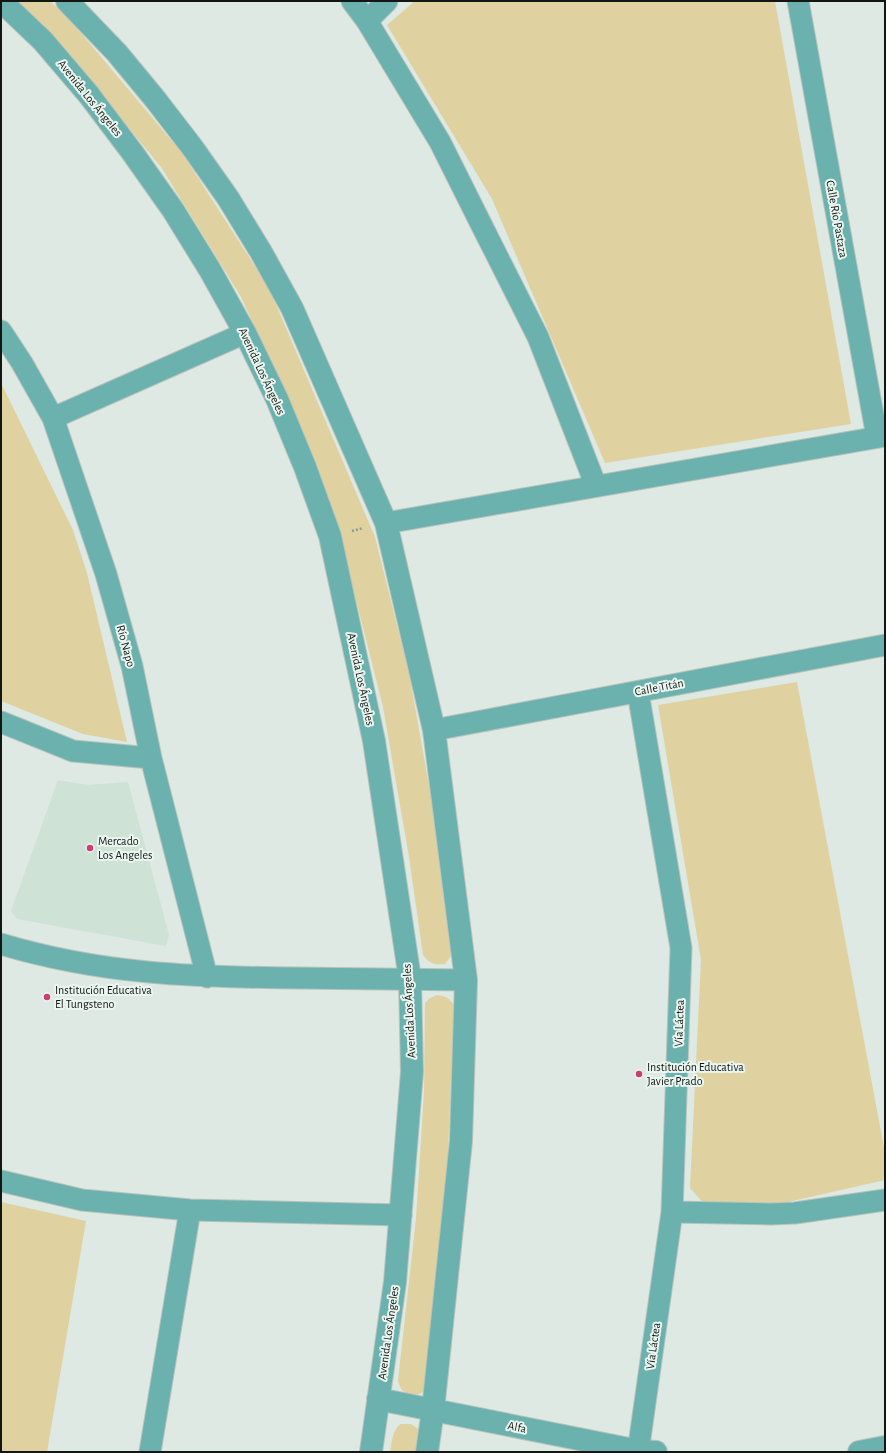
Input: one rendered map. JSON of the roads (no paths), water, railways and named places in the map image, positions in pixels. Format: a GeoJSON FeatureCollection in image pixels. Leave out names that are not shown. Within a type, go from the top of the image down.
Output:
{"type":"FeatureCollection","features":[{"type":"Feature","properties":{"kind":"street","name":"Avenida Los Ángeles"},"geometry":{"type":"LineString","coordinates":[[1,1],[44,41],[90,95],[132,152],[181,223],[210,270],[244,332],[277,399],[297,446],[330,536],[374,741],[410,979],[412,1072],[401,1215],[395,1282],[371,1452]]}},
{"type":"Feature","properties":{"kind":"street"},"geometry":{"type":"LineString","coordinates":[[352,1],[367,21],[440,142],[538,337],[596,486]]}},
{"type":"Feature","properties":{"kind":"street"},"geometry":{"type":"LineString","coordinates":[[367,21],[387,1]]}},
{"type":"Feature","properties":{"kind":"street","name":"Calle Río Pastaza"},"geometry":{"type":"LineString","coordinates":[[798,1],[881,437]]}},
{"type":"Feature","properties":{"kind":"street"},"geometry":{"type":"LineString","coordinates":[[76,4],[187,141],[228,198],[261,252],[292,308],[386,523],[434,730],[466,980],[461,1141],[433,1410],[427,1452]]}},
{"type":"Feature","properties":{"kind":"street","name":"Río Napo"},"geometry":{"type":"LineString","coordinates":[[1,331],[22,363],[53,418],[108,582],[132,666],[151,758],[207,977]]}},
{"type":"Feature","properties":{"kind":"street"},"geometry":{"type":"LineString","coordinates":[[53,418],[244,332]]}},
{"type":"Feature","properties":{"kind":"street"},"geometry":{"type":"LineString","coordinates":[[386,523],[881,437]]}},
{"type":"Feature","properties":{"kind":"street","name":"Calle Titán"},"geometry":{"type":"LineString","coordinates":[[434,730],[885,646]]}},
{"type":"Feature","properties":{"kind":"street","name":"Vía Láctea"},"geometry":{"type":"LineString","coordinates":[[638,692],[681,948],[672,1212],[644,1452]]}},
{"type":"Feature","properties":{"kind":"street"},"geometry":{"type":"LineString","coordinates":[[1,722],[73,751],[151,758]]}},
{"type":"Feature","properties":{"kind":"street"},"geometry":{"type":"LineString","coordinates":[[1,944],[57,959],[104,968],[155,974],[207,977],[466,980]]}},
{"type":"Feature","properties":{"kind":"street"},"geometry":{"type":"LineString","coordinates":[[1,1181],[82,1200],[190,1210],[401,1215]]}},
{"type":"Feature","properties":{"kind":"street"},"geometry":{"type":"LineString","coordinates":[[672,1212],[789,1213],[885,1200]]}},
{"type":"Feature","properties":{"kind":"street"},"geometry":{"type":"LineString","coordinates":[[150,1452],[190,1210]]}},
{"type":"Feature","properties":{"kind":"street","name":"Alfa"},"geometry":{"type":"LineString","coordinates":[[378,1399],[644,1452]]}},
{"type":"Feature","properties":{"kind":"street"},"geometry":{"type":"LineString","coordinates":[[858,1452],[885,1447]]}},
{"type":"Feature","properties":{"kind":"place","name":"Mercado Los Angeles"},"geometry":{"type":"Point","coordinates":[90,848]}},
{"type":"Feature","properties":{"kind":"place","name":"Institución Educativa El Tungsteno"},"geometry":{"type":"Point","coordinates":[47,997]}},
{"type":"Feature","properties":{"kind":"place","name":"Institución Educativa Javier Prado"},"geometry":{"type":"Point","coordinates":[639,1074]}}]}
